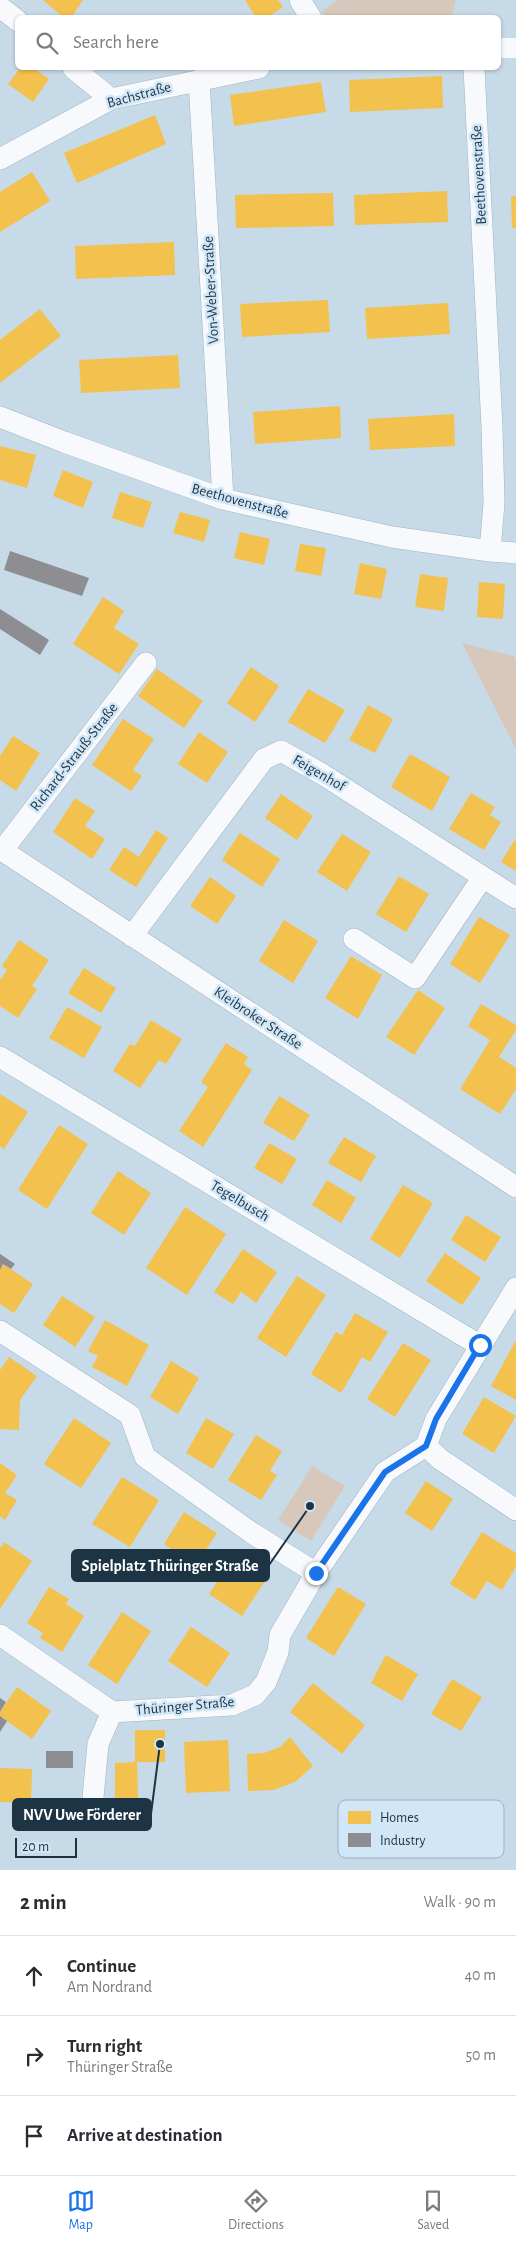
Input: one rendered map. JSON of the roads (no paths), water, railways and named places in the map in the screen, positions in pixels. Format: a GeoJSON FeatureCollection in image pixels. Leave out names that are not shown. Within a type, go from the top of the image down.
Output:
{"type":"FeatureCollection","features":[{"type":"Feature","properties":{"kind":"street"},"geometry":{"type":"LineString","coordinates":[[300,0],[309,15]]}},
{"type":"Feature","properties":{"kind":"street"},"geometry":{"type":"LineString","coordinates":[[0,7],[15,19]]}},
{"type":"Feature","properties":{"kind":"street"},"geometry":{"type":"LineString","coordinates":[[501,48],[516,48]]}},
{"type":"Feature","properties":{"kind":"street"},"geometry":{"type":"LineString","coordinates":[[74,70],[111,100]]}},
{"type":"Feature","properties":{"kind":"street","name":"Bachstraße"},"geometry":{"type":"LineString","coordinates":[[0,160],[111,100],[249,70]]}},
{"type":"Feature","properties":{"kind":"street","name":"Beethovenstraße"},"geometry":{"type":"LineString","coordinates":[[474,70],[492,426],[494,503],[490,551]]}},
{"type":"Feature","properties":{"kind":"street","name":"Von-Weber-Straße"},"geometry":{"type":"LineString","coordinates":[[199,80],[224,499]]}},
{"type":"Feature","properties":{"kind":"street","name":"Beethovenstraße"},"geometry":{"type":"LineString","coordinates":[[0,416],[73,446],[224,499],[392,537],[516,554]]}},
{"type":"Feature","properties":{"kind":"street","name":"Richard-Strauß-Straße"},"geometry":{"type":"LineString","coordinates":[[1,850],[146,663]]}},
{"type":"Feature","properties":{"kind":"street","name":"Feigenhof"},"geometry":{"type":"LineString","coordinates":[[132,936],[264,759],[281,751],[330,779],[516,898]]}},
{"type":"Feature","properties":{"kind":"street","name":"Kleibroker Straße"},"geometry":{"type":"LineString","coordinates":[[1,850],[516,1187]]}},
{"type":"Feature","properties":{"kind":"street"},"geometry":{"type":"LineString","coordinates":[[354,939],[415,978],[483,877]]}},
{"type":"Feature","properties":{"kind":"street","name":"Tegelbusch"},"geometry":{"type":"LineString","coordinates":[[0,1056],[480,1345]]}},
{"type":"Feature","properties":{"kind":"street"},"geometry":{"type":"LineString","coordinates":[[516,1288],[436,1419],[426,1446],[440,1459],[516,1510]]}},
{"type":"Feature","properties":{"kind":"street"},"geometry":{"type":"LineString","coordinates":[[0,1331],[130,1415],[146,1458],[252,1533],[316,1573]]}},
{"type":"Feature","properties":{"kind":"street","name":"Thüringer Straße"},"geometry":{"type":"LineString","coordinates":[[112,1712],[232,1705],[255,1695],[266,1682],[278,1652],[280,1635],[316,1573],[385,1472],[426,1446]]}},
{"type":"Feature","properties":{"kind":"street"},"geometry":{"type":"LineString","coordinates":[[0,1634],[112,1712],[98,1744],[91,1819]]}},
{"type":"Feature","properties":{"kind":"place","name":"Spielplatz Thüringer Straße"},"geometry":{"type":"Point","coordinates":[310,1506]}},
{"type":"Feature","properties":{"kind":"place","name":"NVV Uwe Förderer"},"geometry":{"type":"Point","coordinates":[160,1744]}}]}
